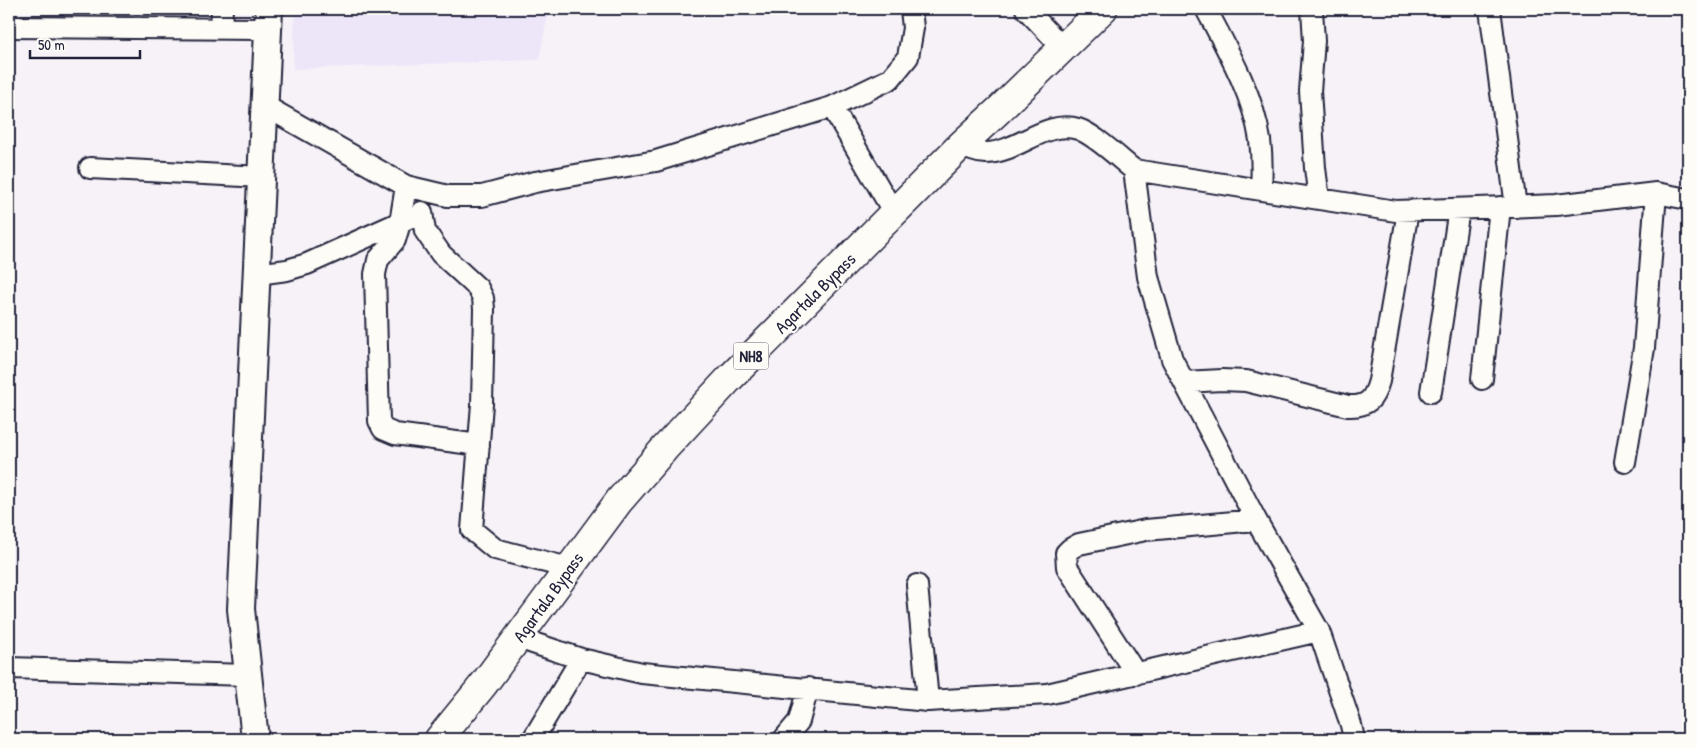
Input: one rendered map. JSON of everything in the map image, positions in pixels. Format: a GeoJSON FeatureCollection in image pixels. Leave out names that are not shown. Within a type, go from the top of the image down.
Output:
{"type":"FeatureCollection","features":[{"type":"Feature","properties":{"kind":"highway","name":"Agartala Bypass"},"geometry":{"type":"LineString","coordinates":[[439,739],[463,711],[619,502],[695,414],[961,145],[1103,9]]}},
{"type":"Feature","properties":{"kind":"main road"},"geometry":{"type":"LineString","coordinates":[[255,739],[241,609],[269,19]]}},
{"type":"Feature","properties":{"kind":"street"},"geometry":{"type":"LineString","coordinates":[[221,29],[222,9]]}},
{"type":"Feature","properties":{"kind":"street"},"geometry":{"type":"LineString","coordinates":[[265,106],[406,186],[448,196],[482,196],[535,182],[656,161],[832,107],[890,79],[908,57],[913,28],[910,9]]}},
{"type":"Feature","properties":{"kind":"street"},"geometry":{"type":"LineString","coordinates":[[1026,9],[1063,48]]}},
{"type":"Feature","properties":{"kind":"street"},"geometry":{"type":"LineString","coordinates":[[1206,9],[1236,66],[1251,107],[1260,138],[1262,163],[1261,189]]}},
{"type":"Feature","properties":{"kind":"street"},"geometry":{"type":"LineString","coordinates":[[1312,9],[1314,41],[1310,91],[1314,168],[1320,198]]}},
{"type":"Feature","properties":{"kind":"street"},"geometry":{"type":"LineString","coordinates":[[1482,379],[1508,207],[1490,9]]}},
{"type":"Feature","properties":{"kind":"street"},"geometry":{"type":"LineString","coordinates":[[9,27],[221,29],[269,19]]}},
{"type":"Feature","properties":{"kind":"street"},"geometry":{"type":"LineString","coordinates":[[832,107],[894,213]]}},
{"type":"Feature","properties":{"kind":"street"},"geometry":{"type":"LineString","coordinates":[[961,145],[976,152],[988,153],[1057,127],[1078,129],[1092,137],[1134,170],[1320,198],[1396,212],[1556,205],[1656,194],[1688,199]]}},
{"type":"Feature","properties":{"kind":"street"},"geometry":{"type":"LineString","coordinates":[[90,168],[262,177]]}},
{"type":"Feature","properties":{"kind":"street"},"geometry":{"type":"LineString","coordinates":[[1134,170],[1148,276],[1172,359],[1256,520],[1319,631],[1354,739]]}},
{"type":"Feature","properties":{"kind":"street"},"geometry":{"type":"LineString","coordinates":[[406,186],[400,223],[395,240],[378,260],[375,274],[379,421],[383,429],[395,434],[479,445]]}},
{"type":"Feature","properties":{"kind":"street"},"geometry":{"type":"LineString","coordinates":[[257,274],[287,270],[307,264],[422,212],[439,194]]}},
{"type":"Feature","properties":{"kind":"street"},"geometry":{"type":"LineString","coordinates":[[1625,462],[1644,348],[1656,194]]}},
{"type":"Feature","properties":{"kind":"street"},"geometry":{"type":"LineString","coordinates":[[1431,392],[1459,209]]}},
{"type":"Feature","properties":{"kind":"street"},"geometry":{"type":"LineString","coordinates":[[1184,382],[1246,381],[1348,406],[1360,407],[1368,402],[1376,394],[1379,381],[1408,211]]}},
{"type":"Feature","properties":{"kind":"street"},"geometry":{"type":"LineString","coordinates":[[422,212],[425,232],[441,254],[478,288],[483,298],[482,404],[472,530],[495,548],[569,568]]}},
{"type":"Feature","properties":{"kind":"street"},"geometry":{"type":"LineString","coordinates":[[1136,674],[1067,566],[1066,553],[1079,544],[1146,530],[1256,520]]}},
{"type":"Feature","properties":{"kind":"street"},"geometry":{"type":"LineString","coordinates":[[917,585],[928,701]]}},
{"type":"Feature","properties":{"kind":"street"},"geometry":{"type":"LineString","coordinates":[[518,638],[581,659],[633,671],[928,701],[1047,694],[1319,631]]}},
{"type":"Feature","properties":{"kind":"street"},"geometry":{"type":"LineString","coordinates":[[533,739],[581,659]]}},
{"type":"Feature","properties":{"kind":"street"},"geometry":{"type":"LineString","coordinates":[[9,668],[248,675]]}},
{"type":"Feature","properties":{"kind":"street"},"geometry":{"type":"LineString","coordinates":[[784,739],[799,721],[808,688]]}},
{"type":"Feature","properties":{"kind":"shaded area"},"geometry":{"type":"Polygon","coordinates":[[[295,9],[549,9],[539,60],[293,69],[295,9]]]}}]}
